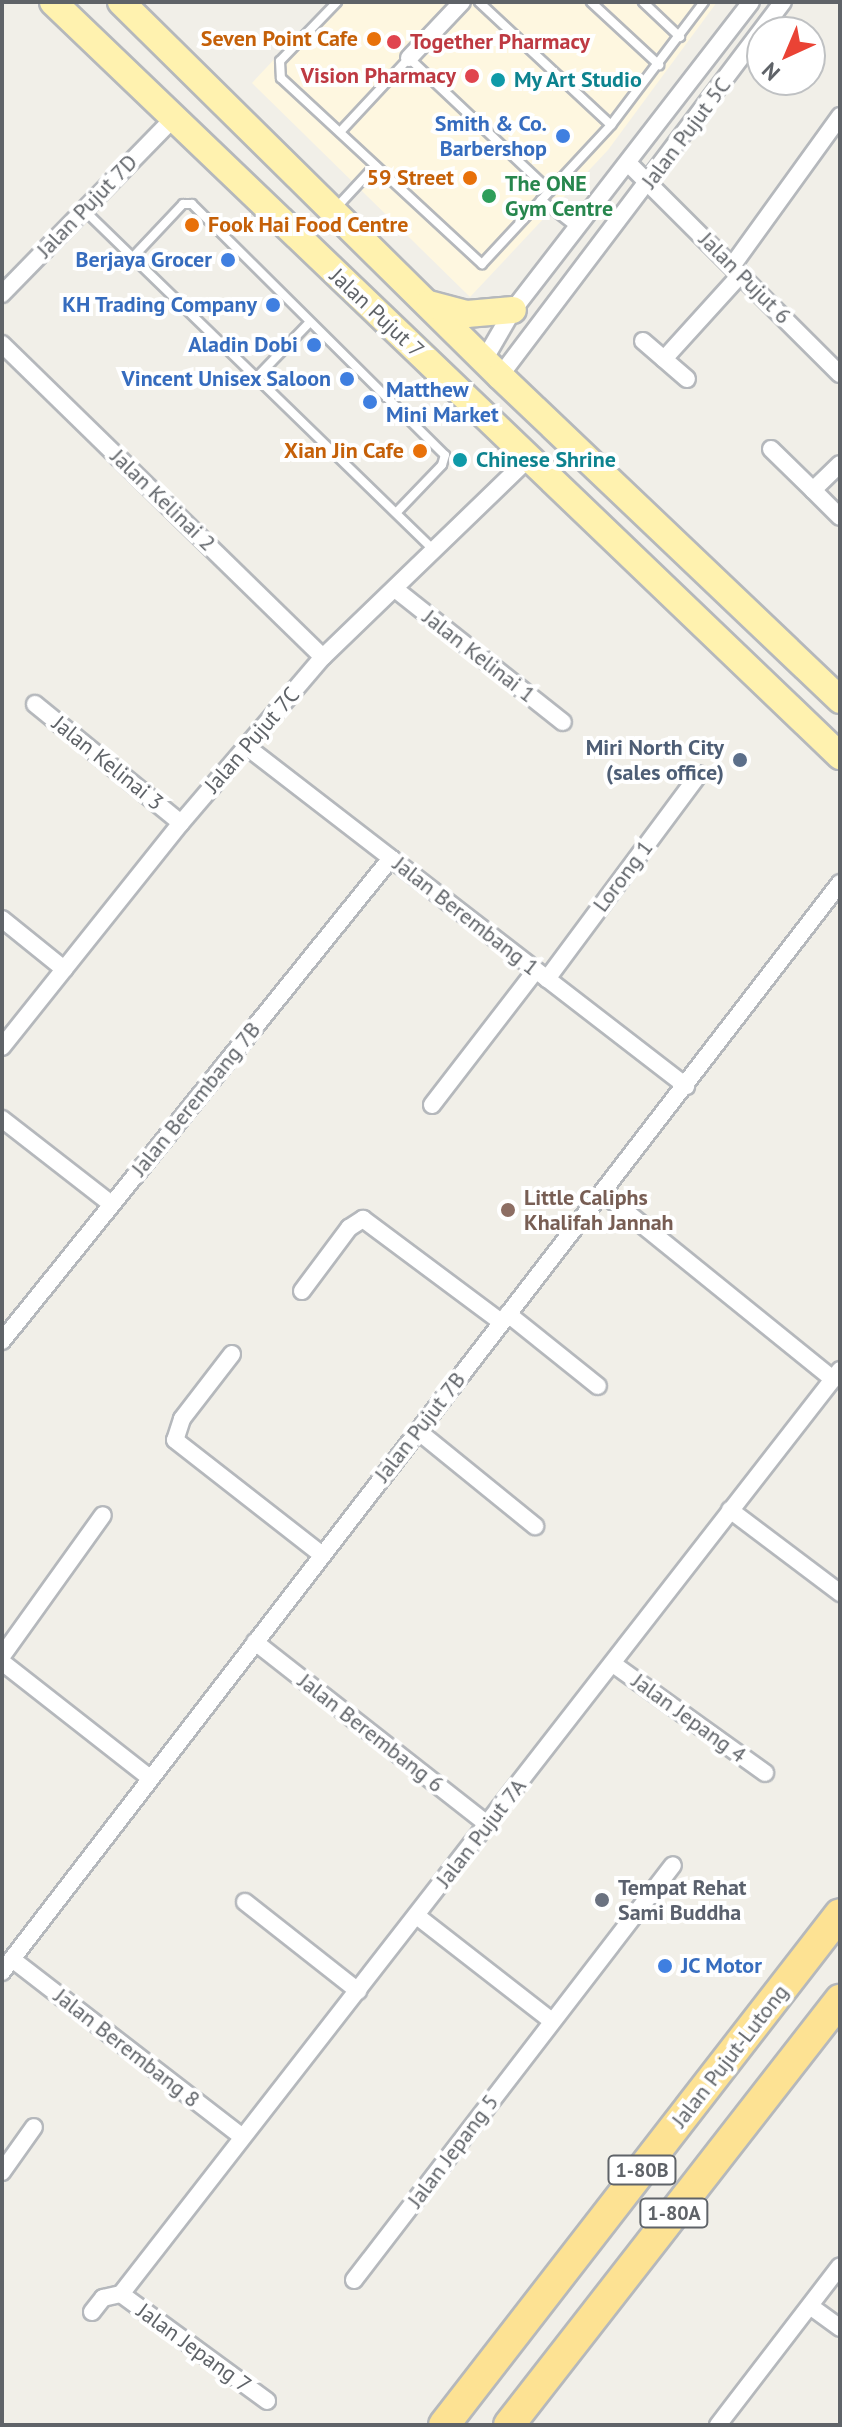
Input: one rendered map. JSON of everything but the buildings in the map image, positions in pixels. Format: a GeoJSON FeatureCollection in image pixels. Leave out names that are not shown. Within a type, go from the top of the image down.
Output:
{"type":"FeatureCollection","features":[{"type":"Feature","properties":{"kind":"highway","name":"Jalan Pujut-Lutong"},"geometry":{"type":"LineString","coordinates":[[444,2425],[840,1914]]}},
{"type":"Feature","properties":{"kind":"highway","name":"1-80A"},"geometry":{"type":"LineString","coordinates":[[509,2425],[840,2000]]}},
{"type":"Feature","properties":{"kind":"main road","name":"Jalan Pujut 7"},"geometry":{"type":"LineString","coordinates":[[53,2],[172,120],[640,562],[840,756]]}},
{"type":"Feature","properties":{"kind":"main road","name":"Jalan Pujut 7"},"geometry":{"type":"LineString","coordinates":[[121,2],[492,368],[840,700]]}},
{"type":"Feature","properties":{"kind":"main road"},"geometry":{"type":"LineString","coordinates":[[429,304],[467,314],[513,310]]}},
{"type":"Feature","properties":{"kind":"main road"},"geometry":{"type":"LineString","coordinates":[[492,368],[487,402],[609,518],[640,562]]}},
{"type":"Feature","properties":{"kind":"street"},"geometry":{"type":"LineString","coordinates":[[409,58],[462,2]]}},
{"type":"Feature","properties":{"kind":"street","name":"Jalan Pujut 5C"},"geometry":{"type":"LineString","coordinates":[[492,368],[513,310],[751,2]]}},
{"type":"Feature","properties":{"kind":"street","name":"Jalan Pujut 5C"},"geometry":{"type":"LineString","coordinates":[[492,368],[650,183],[783,2]]}},
{"type":"Feature","properties":{"kind":"street"},"geometry":{"type":"LineString","coordinates":[[664,359],[737,270],[840,116]]}},
{"type":"Feature","properties":{"kind":"street","name":"Jalan Pujut 7D"},"geometry":{"type":"LineString","coordinates":[[2,294],[172,120]]}},
{"type":"Feature","properties":{"kind":"street","name":"Jalan Pujut 6"},"geometry":{"type":"LineString","coordinates":[[628,163],[840,374]]}},
{"type":"Feature","properties":{"kind":"street"},"geometry":{"type":"LineString","coordinates":[[577,228],[599,244]]}},
{"type":"Feature","properties":{"kind":"street"},"geometry":{"type":"LineString","coordinates":[[643,341],[687,379]]}},
{"type":"Feature","properties":{"kind":"street","name":"Jalan Kelinai 2"},"geometry":{"type":"LineString","coordinates":[[2,344],[323,657]]}},
{"type":"Feature","properties":{"kind":"street"},"geometry":{"type":"LineString","coordinates":[[771,449],[840,517]]}},
{"type":"Feature","properties":{"kind":"street","name":"Jalan Pujut 7C"},"geometry":{"type":"LineString","coordinates":[[2,1047],[181,823],[323,657],[529,458]]}},
{"type":"Feature","properties":{"kind":"street"},"geometry":{"type":"LineString","coordinates":[[813,490],[840,464]]}},
{"type":"Feature","properties":{"kind":"street","name":"Jalan Kelinai 1"},"geometry":{"type":"LineString","coordinates":[[395,589],[563,722]]}},
{"type":"Feature","properties":{"kind":"street","name":"Jalan Kelinai 3"},"geometry":{"type":"LineString","coordinates":[[35,704],[181,823]]}},
{"type":"Feature","properties":{"kind":"street","name":"Jalan Berembang 1"},"geometry":{"type":"LineString","coordinates":[[247,747],[686,1086]]}},
{"type":"Feature","properties":{"kind":"street","name":"Lorong 1"},"geometry":{"type":"LineString","coordinates":[[432,1105],[541,974],[699,774]]}},
{"type":"Feature","properties":{"kind":"street","name":"Jalan Berembang 7B"},"geometry":{"type":"LineString","coordinates":[[2,1341],[391,858]]}},
{"type":"Feature","properties":{"kind":"street","name":"Jalan Pujut 7B"},"geometry":{"type":"LineString","coordinates":[[7,1965],[840,883]]}},
{"type":"Feature","properties":{"kind":"street"},"geometry":{"type":"LineString","coordinates":[[2,919],[64,969]]}},
{"type":"Feature","properties":{"kind":"street"},"geometry":{"type":"LineString","coordinates":[[2,1119],[111,1204]]}},
{"type":"Feature","properties":{"kind":"street"},"geometry":{"type":"LineString","coordinates":[[603,1193],[836,1375]]}},
{"type":"Feature","properties":{"kind":"street"},"geometry":{"type":"LineString","coordinates":[[302,1291],[349,1228],[363,1219],[598,1386]]}},
{"type":"Feature","properties":{"kind":"street"},"geometry":{"type":"LineString","coordinates":[[232,1354],[182,1419],[175,1440],[321,1554]]}},
{"type":"Feature","properties":{"kind":"street","name":"Jalan Pujut 7A"},"geometry":{"type":"LineString","coordinates":[[121,2294],[836,1375]]}},
{"type":"Feature","properties":{"kind":"street"},"geometry":{"type":"LineString","coordinates":[[418,1431],[535,1526]]}},
{"type":"Feature","properties":{"kind":"street"},"geometry":{"type":"LineString","coordinates":[[730,1510],[840,1593]]}},
{"type":"Feature","properties":{"kind":"street"},"geometry":{"type":"LineString","coordinates":[[103,1515],[2,1659],[150,1778]]}},
{"type":"Feature","properties":{"kind":"street","name":"Jalan Berembang 6"},"geometry":{"type":"LineString","coordinates":[[255,1642],[487,1824]]}},
{"type":"Feature","properties":{"kind":"street","name":"Jalan Jepang 4"},"geometry":{"type":"LineString","coordinates":[[613,1664],[765,1773]]}},
{"type":"Feature","properties":{"kind":"street","name":"Jalan Jepang 5"},"geometry":{"type":"LineString","coordinates":[[354,2280],[673,1865]]}},
{"type":"Feature","properties":{"kind":"street"},"geometry":{"type":"LineString","coordinates":[[245,1902],[358,1991]]}},
{"type":"Feature","properties":{"kind":"street"},"geometry":{"type":"LineString","coordinates":[[417,1916],[552,2021]]}},
{"type":"Feature","properties":{"kind":"street","name":"Jalan Berembang 8"},"geometry":{"type":"LineString","coordinates":[[7,1965],[242,2137]]}},
{"type":"Feature","properties":{"kind":"street"},"geometry":{"type":"LineString","coordinates":[[3,2168],[34,2127]]}},
{"type":"Feature","properties":{"kind":"street"},"geometry":{"type":"LineString","coordinates":[[718,2425],[840,2266]]}},
{"type":"Feature","properties":{"kind":"street"},"geometry":{"type":"LineString","coordinates":[[92,2312],[103,2298],[121,2294]]}},
{"type":"Feature","properties":{"kind":"street","name":"Jalan Jepang 7"},"geometry":{"type":"LineString","coordinates":[[121,2294],[267,2401]]}},
{"type":"Feature","properties":{"kind":"street"},"geometry":{"type":"LineString","coordinates":[[810,2306],[840,2328]]}},
{"type":"Feature","properties":{"kind":"lane"},"geometry":{"type":"LineString","coordinates":[[337,2],[280,61],[281,78],[482,264],[489,261],[611,125],[704,2]]}},
{"type":"Feature","properties":{"kind":"lane"},"geometry":{"type":"LineString","coordinates":[[479,2],[611,125]]}},
{"type":"Feature","properties":{"kind":"lane"},"geometry":{"type":"LineString","coordinates":[[591,2],[659,65]]}},
{"type":"Feature","properties":{"kind":"lane"},"geometry":{"type":"LineString","coordinates":[[643,2],[680,37]]}},
{"type":"Feature","properties":{"kind":"lane"},"geometry":{"type":"LineString","coordinates":[[340,132],[409,58],[550,191]]}},
{"type":"Feature","properties":{"kind":"lane"},"geometry":{"type":"LineString","coordinates":[[334,210],[375,166]]}},
{"type":"Feature","properties":{"kind":"lane"},"geometry":{"type":"LineString","coordinates":[[541,200],[577,228]]}},
{"type":"Feature","properties":{"kind":"lane"},"geometry":{"type":"LineString","coordinates":[[133,257],[188,202],[445,455],[442,465],[396,513]]}},
{"type":"Feature","properties":{"kind":"lane"},"geometry":{"type":"LineString","coordinates":[[83,209],[434,550]]}},
{"type":"Feature","properties":{"kind":"lane"},"geometry":{"type":"LineString","coordinates":[[257,377],[310,322]]}},
{"type":"Feature","properties":{"kind":"shaded area"},"geometry":{"type":"Polygon","coordinates":[[[328,2],[717,2],[608,150],[470,297],[252,83],[328,2]]]}},
{"type":"Feature","properties":{"kind":"place","name":"Seven Point Cafe"},"geometry":{"type":"Point","coordinates":[374,39]}},
{"type":"Feature","properties":{"kind":"place","name":"Together Pharmacy"},"geometry":{"type":"Point","coordinates":[394,42]}},
{"type":"Feature","properties":{"kind":"place","name":"Vision Pharmacy"},"geometry":{"type":"Point","coordinates":[472,76]}},
{"type":"Feature","properties":{"kind":"place","name":"My Art Studio"},"geometry":{"type":"Point","coordinates":[498,80]}},
{"type":"Feature","properties":{"kind":"place","name":"Smith & Co. Barbershop"},"geometry":{"type":"Point","coordinates":[563,136]}},
{"type":"Feature","properties":{"kind":"place","name":"59 Street"},"geometry":{"type":"Point","coordinates":[470,178]}},
{"type":"Feature","properties":{"kind":"place","name":"The ONE Gym Centre"},"geometry":{"type":"Point","coordinates":[489,196]}},
{"type":"Feature","properties":{"kind":"place","name":"Fook Hai Food Centre"},"geometry":{"type":"Point","coordinates":[192,225]}},
{"type":"Feature","properties":{"kind":"place","name":"Berjaya Grocer"},"geometry":{"type":"Point","coordinates":[228,260]}},
{"type":"Feature","properties":{"kind":"place","name":"KH Trading Company"},"geometry":{"type":"Point","coordinates":[273,305]}},
{"type":"Feature","properties":{"kind":"place","name":"Aladin Dobi"},"geometry":{"type":"Point","coordinates":[314,345]}},
{"type":"Feature","properties":{"kind":"place","name":"Vincent Unisex Saloon"},"geometry":{"type":"Point","coordinates":[347,379]}},
{"type":"Feature","properties":{"kind":"place","name":"Matthew Mini Market"},"geometry":{"type":"Point","coordinates":[370,402]}},
{"type":"Feature","properties":{"kind":"place","name":"Xian Jin Cafe"},"geometry":{"type":"Point","coordinates":[420,451]}},
{"type":"Feature","properties":{"kind":"place","name":"Chinese Shrine"},"geometry":{"type":"Point","coordinates":[460,460]}},
{"type":"Feature","properties":{"kind":"place","name":"Miri North City (sales office)"},"geometry":{"type":"Point","coordinates":[740,760]}},
{"type":"Feature","properties":{"kind":"place","name":"Little Caliphs Khalifah Jannah"},"geometry":{"type":"Point","coordinates":[508,1210]}},
{"type":"Feature","properties":{"kind":"place","name":"Tempat Rehat Sami Buddha"},"geometry":{"type":"Point","coordinates":[602,1900]}},
{"type":"Feature","properties":{"kind":"place","name":"JC Motor"},"geometry":{"type":"Point","coordinates":[665,1966]}}]}
